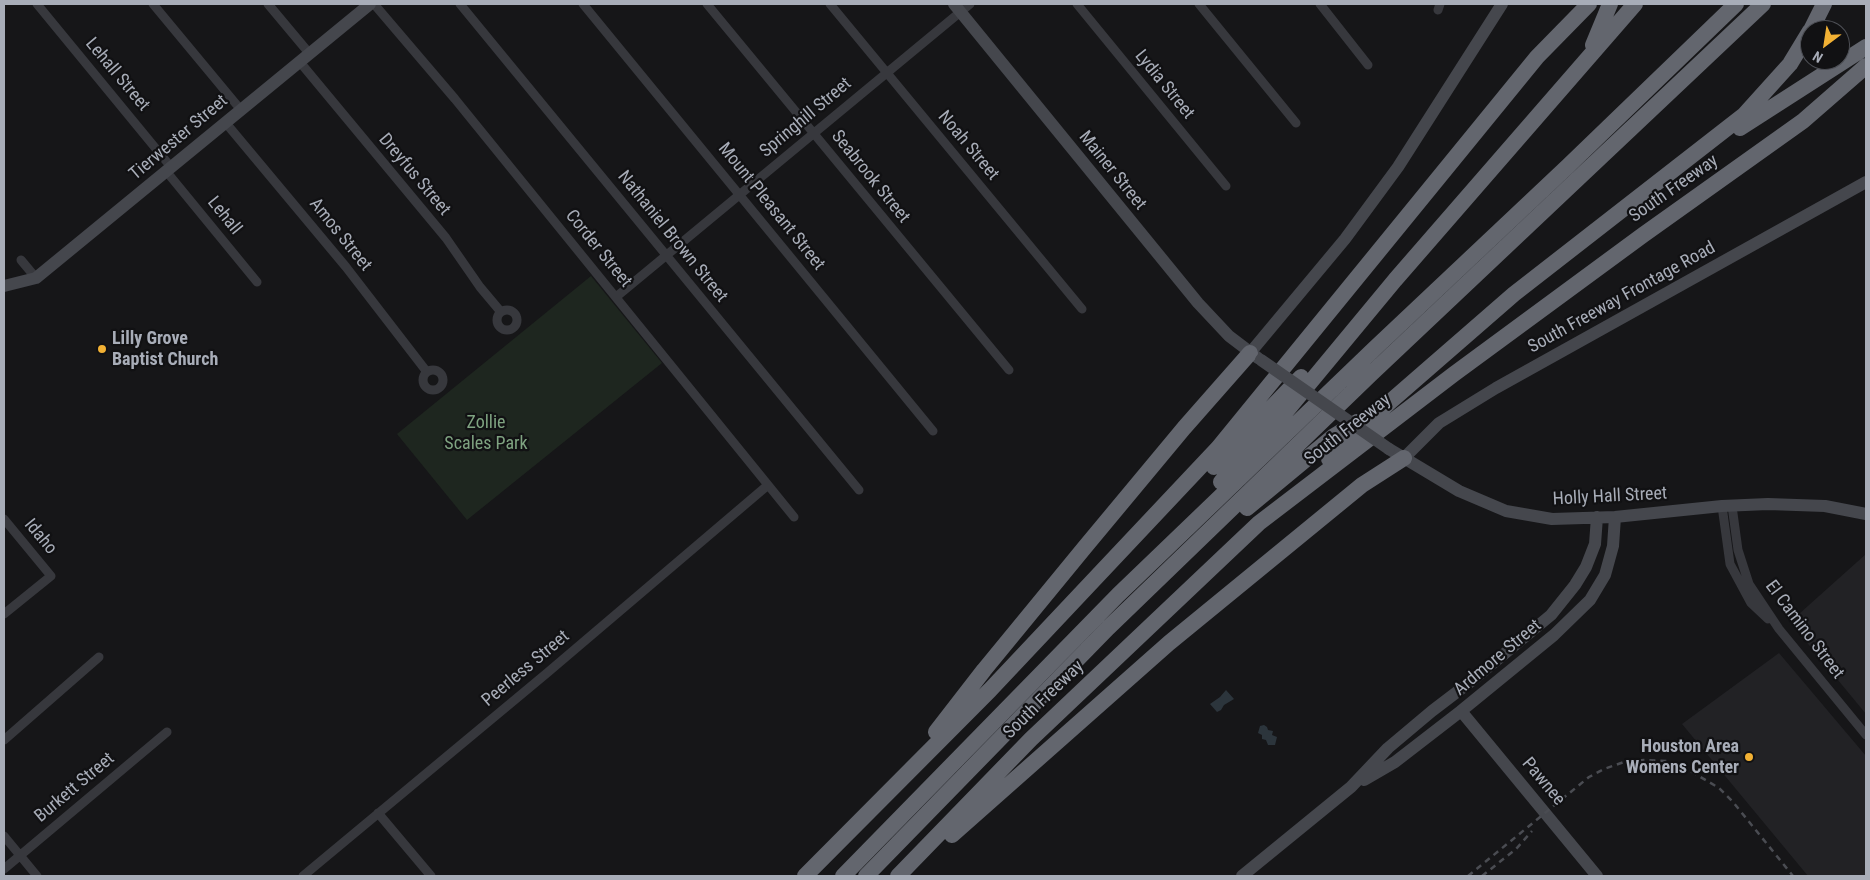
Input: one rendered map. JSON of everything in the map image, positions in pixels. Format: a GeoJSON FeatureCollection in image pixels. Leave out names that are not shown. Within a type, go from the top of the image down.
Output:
{"type":"FeatureCollection","features":[{"type":"Feature","properties":{"kind":"highway"},"geometry":{"type":"LineString","coordinates":[[805,876],[990,690],[1218,448],[1537,57],[1589,4]]}},
{"type":"Feature","properties":{"kind":"highway"},"geometry":{"type":"LineString","coordinates":[[1609,25],[1610,4]]}},
{"type":"Feature","properties":{"kind":"highway"},"geometry":{"type":"LineString","coordinates":[[1182,533],[1202,502],[1284,414],[1395,280],[1587,59],[1609,25],[1635,4]]}},
{"type":"Feature","properties":{"kind":"highway"},"geometry":{"type":"LineString","coordinates":[[843,876],[1118,595],[1736,4]]}},
{"type":"Feature","properties":{"kind":"highway"},"geometry":{"type":"LineString","coordinates":[[866,876],[1108,628],[1385,361],[1763,4]]}},
{"type":"Feature","properties":{"kind":"highway"},"geometry":{"type":"LineString","coordinates":[[1816,20],[1824,4]]}},
{"type":"Feature","properties":{"kind":"highway"},"geometry":{"type":"LineString","coordinates":[[1666,176],[1866,47]]}},
{"type":"Feature","properties":{"kind":"highway"},"geometry":{"type":"LineString","coordinates":[[1259,523],[1391,400],[1514,294],[1744,115],[1790,64],[1800,48]]}},
{"type":"Feature","properties":{"kind":"highway","name":"South Freeway"},"geometry":{"type":"LineString","coordinates":[[898,876],[1031,739],[1259,523],[1454,374],[1643,235],[1803,121],[1866,66]]}},
{"type":"Feature","properties":{"kind":"highway"},"geometry":{"type":"LineString","coordinates":[[1091,584],[1163,519],[1395,280]]}},
{"type":"Feature","properties":{"kind":"highway"},"geometry":{"type":"LineString","coordinates":[[896,785],[984,670],[1172,443],[1256,357]]}},
{"type":"Feature","properties":{"kind":"highway"},"geometry":{"type":"LineString","coordinates":[[1108,628],[1131,616],[1208,540],[1310,455],[1334,436],[1391,400]]}},
{"type":"Feature","properties":{"kind":"highway"},"geometry":{"type":"LineString","coordinates":[[905,876],[1163,648],[1362,486],[1404,458]]}},
{"type":"Feature","properties":{"kind":"street","name":"Lehall Street"},"geometry":{"type":"LineString","coordinates":[[37,4],[169,169]]}},
{"type":"Feature","properties":{"kind":"street"},"geometry":{"type":"LineString","coordinates":[[153,4],[241,110]]}},
{"type":"Feature","properties":{"kind":"street"},"geometry":{"type":"LineString","coordinates":[[268,4],[309,53]]}},
{"type":"Feature","properties":{"kind":"street","name":"Tierwester Street"},"geometry":{"type":"LineString","coordinates":[[4,286],[36,278],[370,4]]}},
{"type":"Feature","properties":{"kind":"street","name":"Corder Street"},"geometry":{"type":"LineString","coordinates":[[374,4],[455,98],[794,517]]}},
{"type":"Feature","properties":{"kind":"street","name":"Nathaniel Brown Street"},"geometry":{"type":"LineString","coordinates":[[460,4],[859,490]]}},
{"type":"Feature","properties":{"kind":"street","name":"Mount Pleasant Street"},"geometry":{"type":"LineString","coordinates":[[583,4],[933,431]]}},
{"type":"Feature","properties":{"kind":"street","name":"Seabrook Street"},"geometry":{"type":"LineString","coordinates":[[707,4],[1009,370]]}},
{"type":"Feature","properties":{"kind":"street","name":"Noah Street"},"geometry":{"type":"LineString","coordinates":[[830,4],[1082,309]]}},
{"type":"Feature","properties":{"kind":"street","name":"Lydia Street"},"geometry":{"type":"LineString","coordinates":[[1077,4],[1226,186]]}},
{"type":"Feature","properties":{"kind":"street"},"geometry":{"type":"LineString","coordinates":[[1199,4],[1296,124]]}},
{"type":"Feature","properties":{"kind":"street"},"geometry":{"type":"LineString","coordinates":[[1320,4],[1368,65]]}},
{"type":"Feature","properties":{"kind":"street"},"geometry":{"type":"LineString","coordinates":[[1256,357],[1398,167],[1502,4]]}},
{"type":"Feature","properties":{"kind":"street","name":"Springhill Street"},"geometry":{"type":"LineString","coordinates":[[616,296],[886,73],[962,6]]}},
{"type":"Feature","properties":{"kind":"street","name":"Mainer Street"},"geometry":{"type":"LineString","coordinates":[[962,6],[1198,303],[1230,336],[1256,357]]}},
{"type":"Feature","properties":{"kind":"street","name":"Dreyfus Street"},"geometry":{"type":"LineString","coordinates":[[299,61],[446,238],[480,287],[501,312]]}},
{"type":"Feature","properties":{"kind":"street","name":"Amos Street"},"geometry":{"type":"LineString","coordinates":[[225,122],[346,267],[427,372]]}},
{"type":"Feature","properties":{"kind":"street","name":"Lehall"},"geometry":{"type":"LineString","coordinates":[[169,169],[257,282]]}},
{"type":"Feature","properties":{"kind":"street","name":"South Freeway Frontage Road"},"geometry":{"type":"LineString","coordinates":[[1404,458],[1439,423],[1496,388],[1866,182]]}},
{"type":"Feature","properties":{"kind":"street"},"geometry":{"type":"LineString","coordinates":[[21,260],[36,278]]}},
{"type":"Feature","properties":{"kind":"street","name":"Holly Hall Street"},"geometry":{"type":"LineString","coordinates":[[1256,357],[1389,449],[1459,491],[1506,511],[1552,519],[1615,518],[1727,506],[1768,504],[1825,506],[1866,514]]}},
{"type":"Feature","properties":{"kind":"street","name":"Peerless Street"},"geometry":{"type":"LineString","coordinates":[[303,876],[768,485]]}},
{"type":"Feature","properties":{"kind":"street","name":"El Camino Street"},"geometry":{"type":"LineString","coordinates":[[1727,506],[1749,584],[1779,629],[1866,735]]}},
{"type":"Feature","properties":{"kind":"street","name":"Ardmore Street"},"geometry":{"type":"LineString","coordinates":[[1242,876],[1351,787],[1388,748],[1552,613],[1575,585],[1586,567],[1595,544],[1597,517]]}},
{"type":"Feature","properties":{"kind":"street","name":"Ardmore Street"},"geometry":{"type":"LineString","coordinates":[[1351,787],[1395,762],[1462,711],[1564,626],[1590,600],[1605,575],[1613,546],[1615,518]]}},
{"type":"Feature","properties":{"kind":"street","name":"Idaho"},"geometry":{"type":"LineString","coordinates":[[4,519],[51,576],[4,614]]}},
{"type":"Feature","properties":{"kind":"street"},"geometry":{"type":"LineString","coordinates":[[1552,613],[1564,626]]}},
{"type":"Feature","properties":{"kind":"street"},"geometry":{"type":"LineString","coordinates":[[4,740],[99,657]]}},
{"type":"Feature","properties":{"kind":"street","name":"Pawnee"},"geometry":{"type":"LineString","coordinates":[[1462,711],[1597,876]]}},
{"type":"Feature","properties":{"kind":"street","name":"Burkett Street"},"geometry":{"type":"LineString","coordinates":[[4,869],[166,732]]}},
{"type":"Feature","properties":{"kind":"street"},"geometry":{"type":"LineString","coordinates":[[378,813],[431,876]]}},
{"type":"Feature","properties":{"kind":"street"},"geometry":{"type":"LineString","coordinates":[[4,836],[37,876]]}},
{"type":"Feature","properties":{"kind":"shaded area"},"geometry":{"type":"Polygon","coordinates":[[[1866,554],[1866,714],[1790,622],[1866,554]]]}},
{"type":"Feature","properties":{"kind":"shaded area"},"geometry":{"type":"Polygon","coordinates":[[[1779,653],[1866,756],[1866,876],[1808,876],[1682,724],[1779,653]]]}},
{"type":"Feature","properties":{"kind":"shaded area"},"geometry":{"type":"Polygon","coordinates":[[[1226,690],[1234,699],[1217,712],[1210,704],[1226,690]]]}},
{"type":"Feature","properties":{"kind":"shaded area"},"geometry":{"type":"Polygon","coordinates":[[[1264,725],[1268,730],[1273,731],[1272,735],[1277,737],[1275,745],[1268,745],[1266,740],[1262,739],[1262,735],[1258,733],[1260,726],[1264,725]]]}},
{"type":"Feature","properties":{"kind":"green space","name":"Zollie Scales Park"},"geometry":{"type":"Polygon","coordinates":[[[591,276],[662,363],[467,520],[397,434],[591,276]]]}},
{"type":"Feature","properties":{"kind":"railway"},"geometry":{"type":"LineString","coordinates":[[1468,876],[1589,777],[1624,762],[1644,760],[1667,761],[1687,769],[1719,788],[1733,802],[1793,876]]}},
{"type":"Feature","properties":{"kind":"railway"},"geometry":{"type":"LineString","coordinates":[[1482,876],[1516,849],[1532,831]]}},
{"type":"Feature","properties":{"kind":"place","name":"Lilly Grove Baptist Church"},"geometry":{"type":"Point","coordinates":[102,349]}},
{"type":"Feature","properties":{"kind":"place","name":"Houston Area Womens Center"},"geometry":{"type":"Point","coordinates":[1749,757]}}]}
